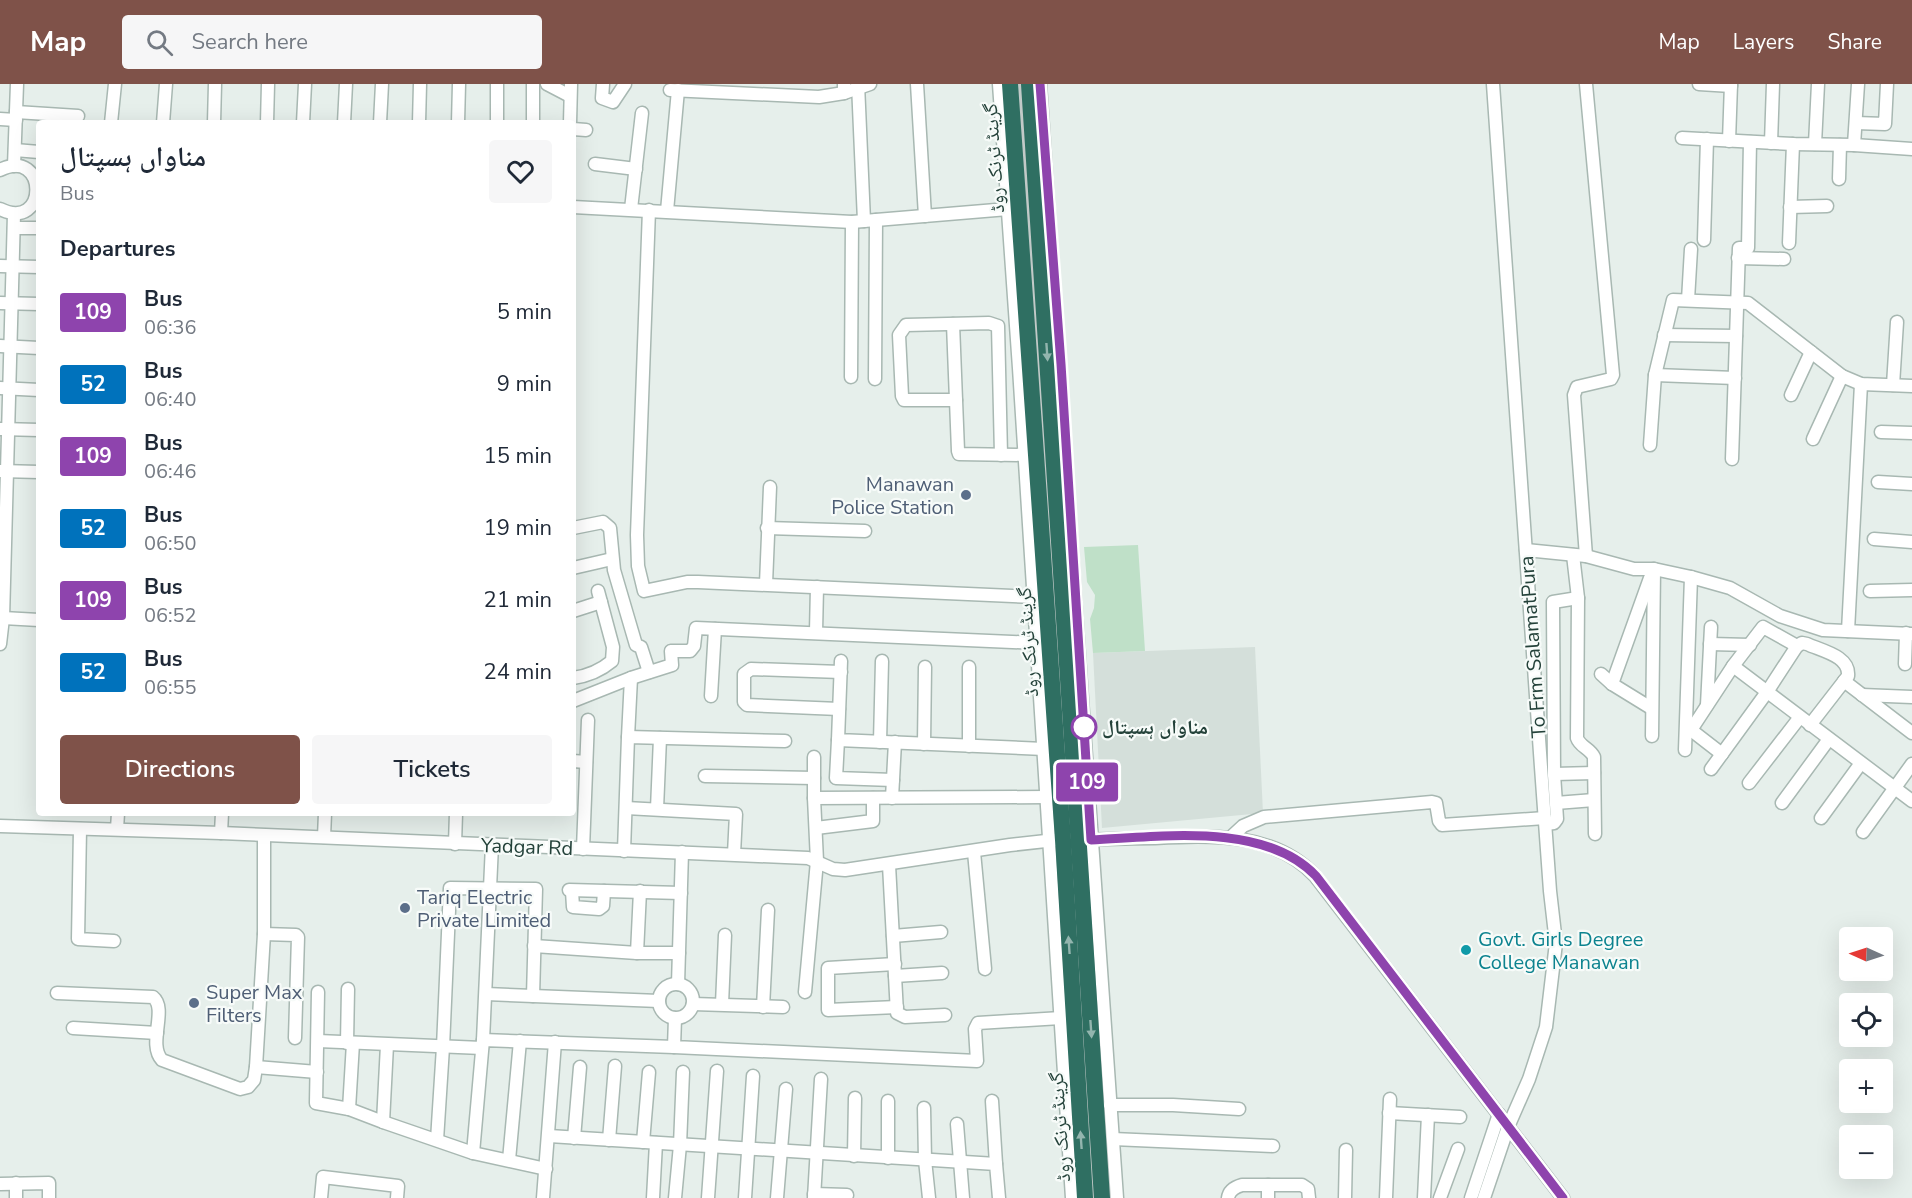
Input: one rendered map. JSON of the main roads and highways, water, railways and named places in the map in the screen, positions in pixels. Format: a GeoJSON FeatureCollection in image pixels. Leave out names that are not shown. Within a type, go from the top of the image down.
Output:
{"type":"FeatureCollection","features":[{"type":"Feature","properties":{"kind":"highway","name":"گرینڈ ٹرنک روڈ"},"geometry":{"type":"LineString","coordinates":[[1010,84],[1040,600],[1070,840],[1102,1198]]}},
{"type":"Feature","properties":{"kind":"highway","name":"گرینڈ ٹرنک روڈ"},"geometry":{"type":"LineString","coordinates":[[1029,84],[1062,476],[1064,601],[1080,762],[1070,840],[1085,1198]]}},
{"type":"Feature","properties":{"kind":"highway"},"geometry":{"type":"LineString","coordinates":[[1040,600],[1064,601]]}},
{"type":"Feature","properties":{"kind":"place","name":"Manawan Police Station"},"geometry":{"type":"Point","coordinates":[966,495]}},
{"type":"Feature","properties":{"kind":"place","name":"مناواں ہسپتال"},"geometry":{"type":"Point","coordinates":[1084,727]}},
{"type":"Feature","properties":{"kind":"place","name":"Tariq Electric Private Limited"},"geometry":{"type":"Point","coordinates":[405,908]}},
{"type":"Feature","properties":{"kind":"place","name":"Govt. Girls Degree College Manawan"},"geometry":{"type":"Point","coordinates":[1466,950]}},
{"type":"Feature","properties":{"kind":"place","name":"Super Max Filters"},"geometry":{"type":"Point","coordinates":[194,1003]}}]}
